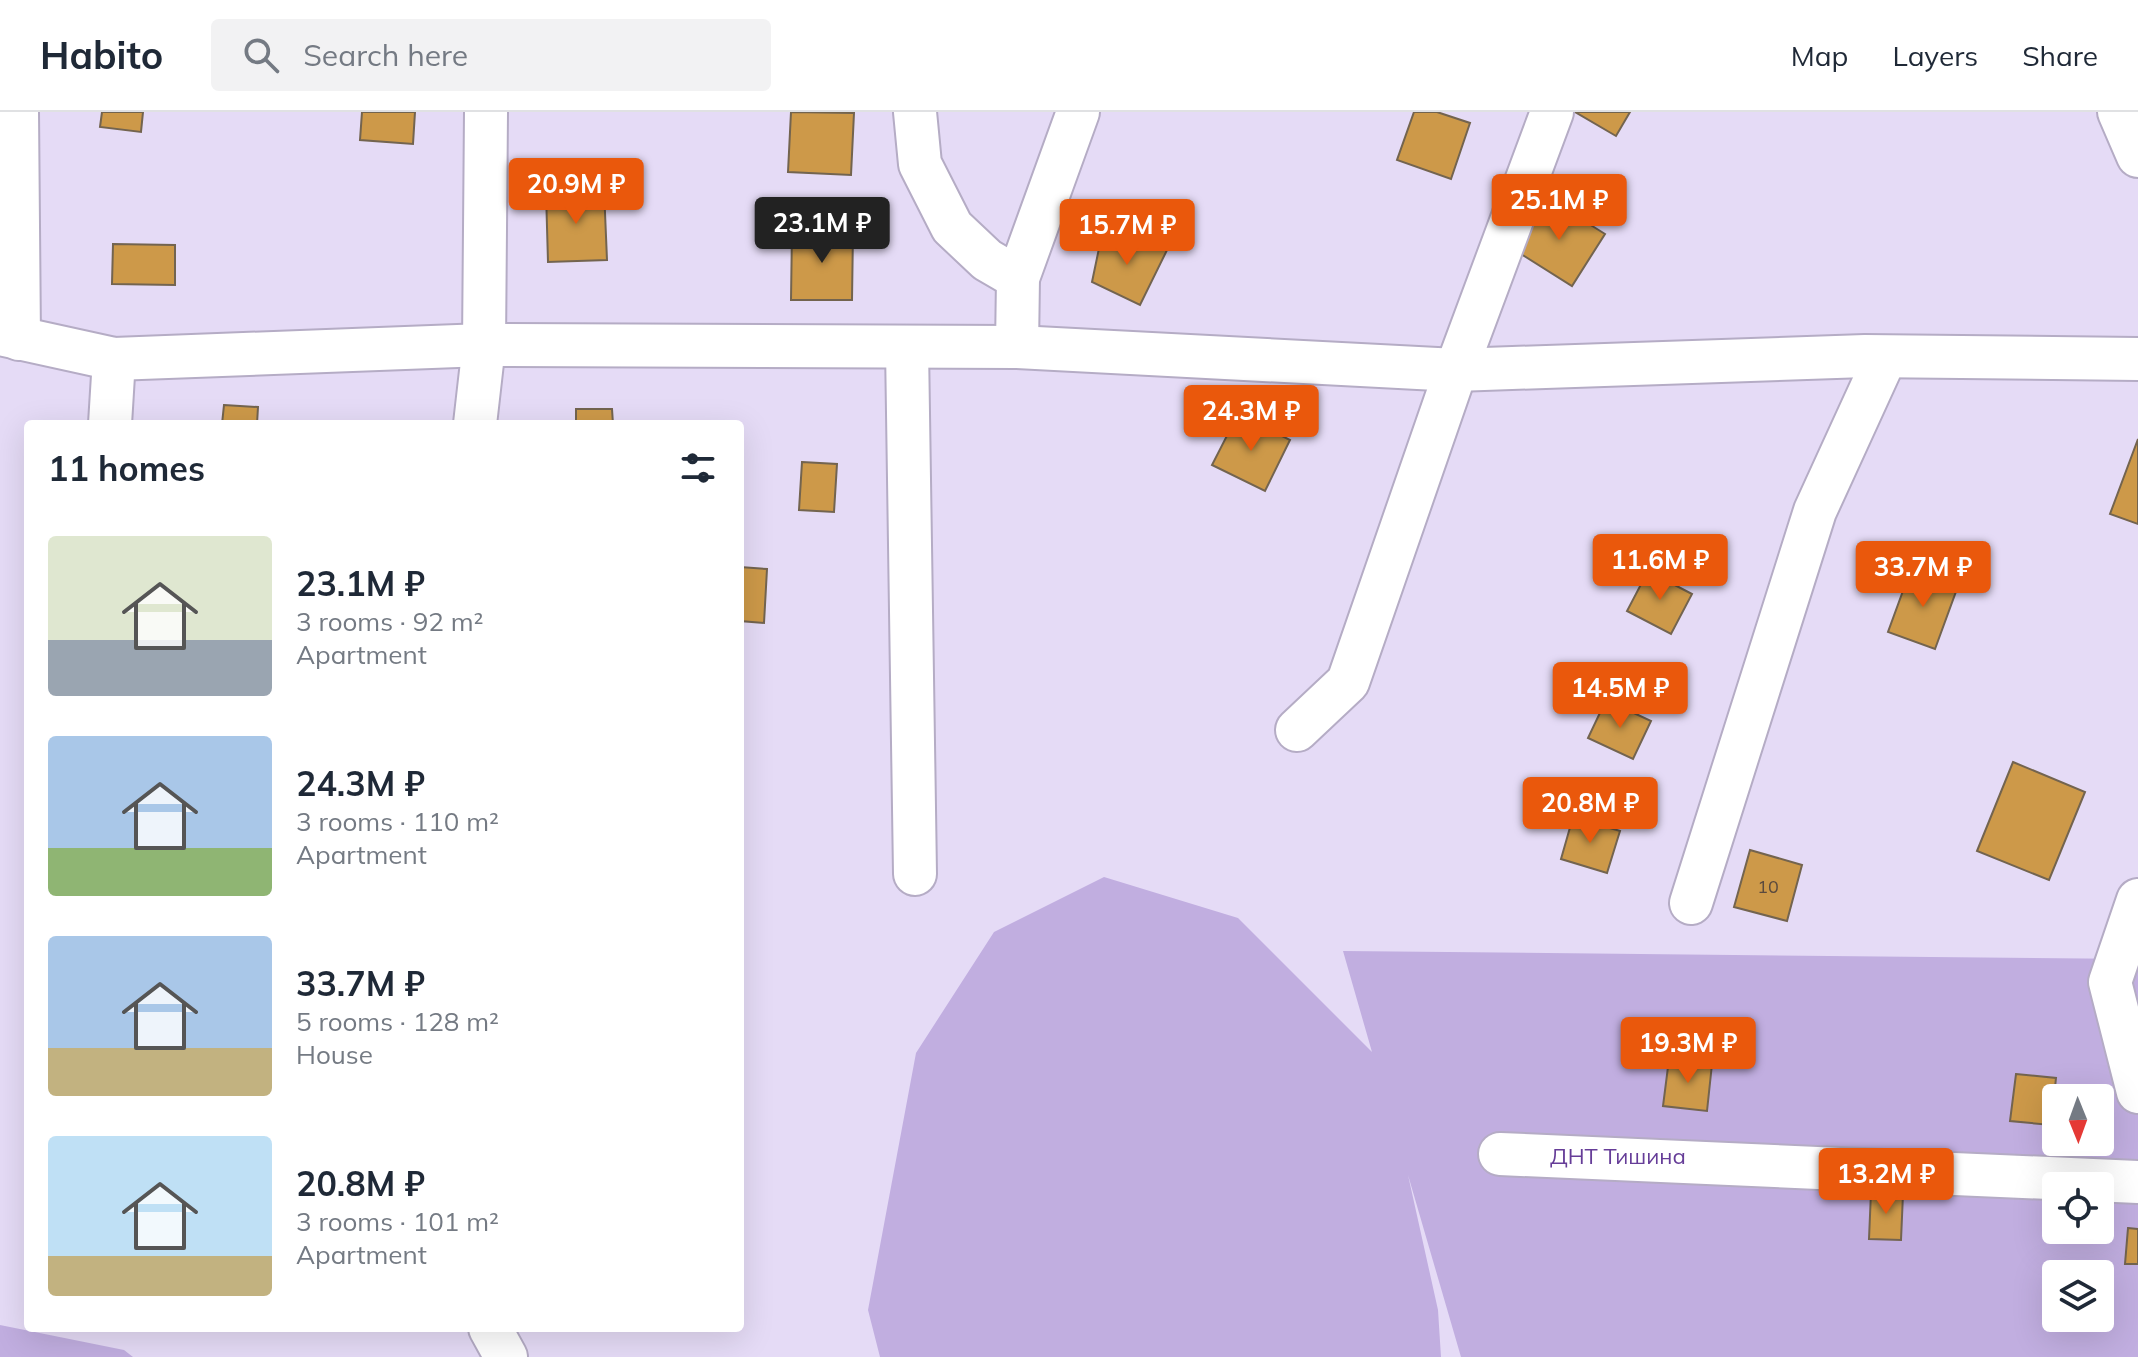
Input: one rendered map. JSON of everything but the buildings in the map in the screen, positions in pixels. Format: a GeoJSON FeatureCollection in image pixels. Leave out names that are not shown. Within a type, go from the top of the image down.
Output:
{"type":"FeatureCollection","features":[{"type":"Feature","properties":{"kind":"street"},"geometry":{"type":"LineString","coordinates":[[17,112],[10,336],[114,359],[484,345],[1017,347],[1456,370],[1865,356],[2138,359]]}},
{"type":"Feature","properties":{"kind":"street"},"geometry":{"type":"LineString","coordinates":[[475,420],[484,345],[486,112]]}},
{"type":"Feature","properties":{"kind":"street"},"geometry":{"type":"LineString","coordinates":[[915,112],[920,164],[952,227],[987,260],[1018,278]]}},
{"type":"Feature","properties":{"kind":"street"},"geometry":{"type":"LineString","coordinates":[[1017,347],[1018,278],[1078,112]]}},
{"type":"Feature","properties":{"kind":"street"},"geometry":{"type":"LineString","coordinates":[[1297,730],[1348,682],[1456,370],[1552,112]]}},
{"type":"Feature","properties":{"kind":"street"},"geometry":{"type":"LineString","coordinates":[[2119,112],[2138,156]]}},
{"type":"Feature","properties":{"kind":"street"},"geometry":{"type":"LineString","coordinates":[[907,347],[915,874]]}},
{"type":"Feature","properties":{"kind":"street"},"geometry":{"type":"LineString","coordinates":[[1691,903],[1815,511],[1885,358]]}},
{"type":"Feature","properties":{"kind":"street"},"geometry":{"type":"LineString","coordinates":[[110,420],[114,359]]}},
{"type":"Feature","properties":{"kind":"street"},"geometry":{"type":"LineString","coordinates":[[2138,900],[2110,982],[2138,1092]]}},
{"type":"Feature","properties":{"kind":"street"},"geometry":{"type":"LineString","coordinates":[[1500,1154],[2138,1182]]}},
{"type":"Feature","properties":{"kind":"street"},"geometry":{"type":"LineString","coordinates":[[492,1332],[506,1357]]}},
{"type":"Feature","properties":{"kind":"green space","name":"ДНТ Тишина"},"geometry":{"type":"Polygon","coordinates":[[[1104,877],[1238,918],[1372,1052],[1343,951],[2138,959],[2138,1357],[1461,1357],[1408,1175],[1438,1310],[1441,1357],[880,1357],[868,1310],[916,1053],[994,932],[1104,877]]]}},
{"type":"Feature","properties":{"kind":"green space"},"geometry":{"type":"Polygon","coordinates":[[[0,1325],[124,1350],[133,1357],[0,1357],[0,1325]]]}}]}
